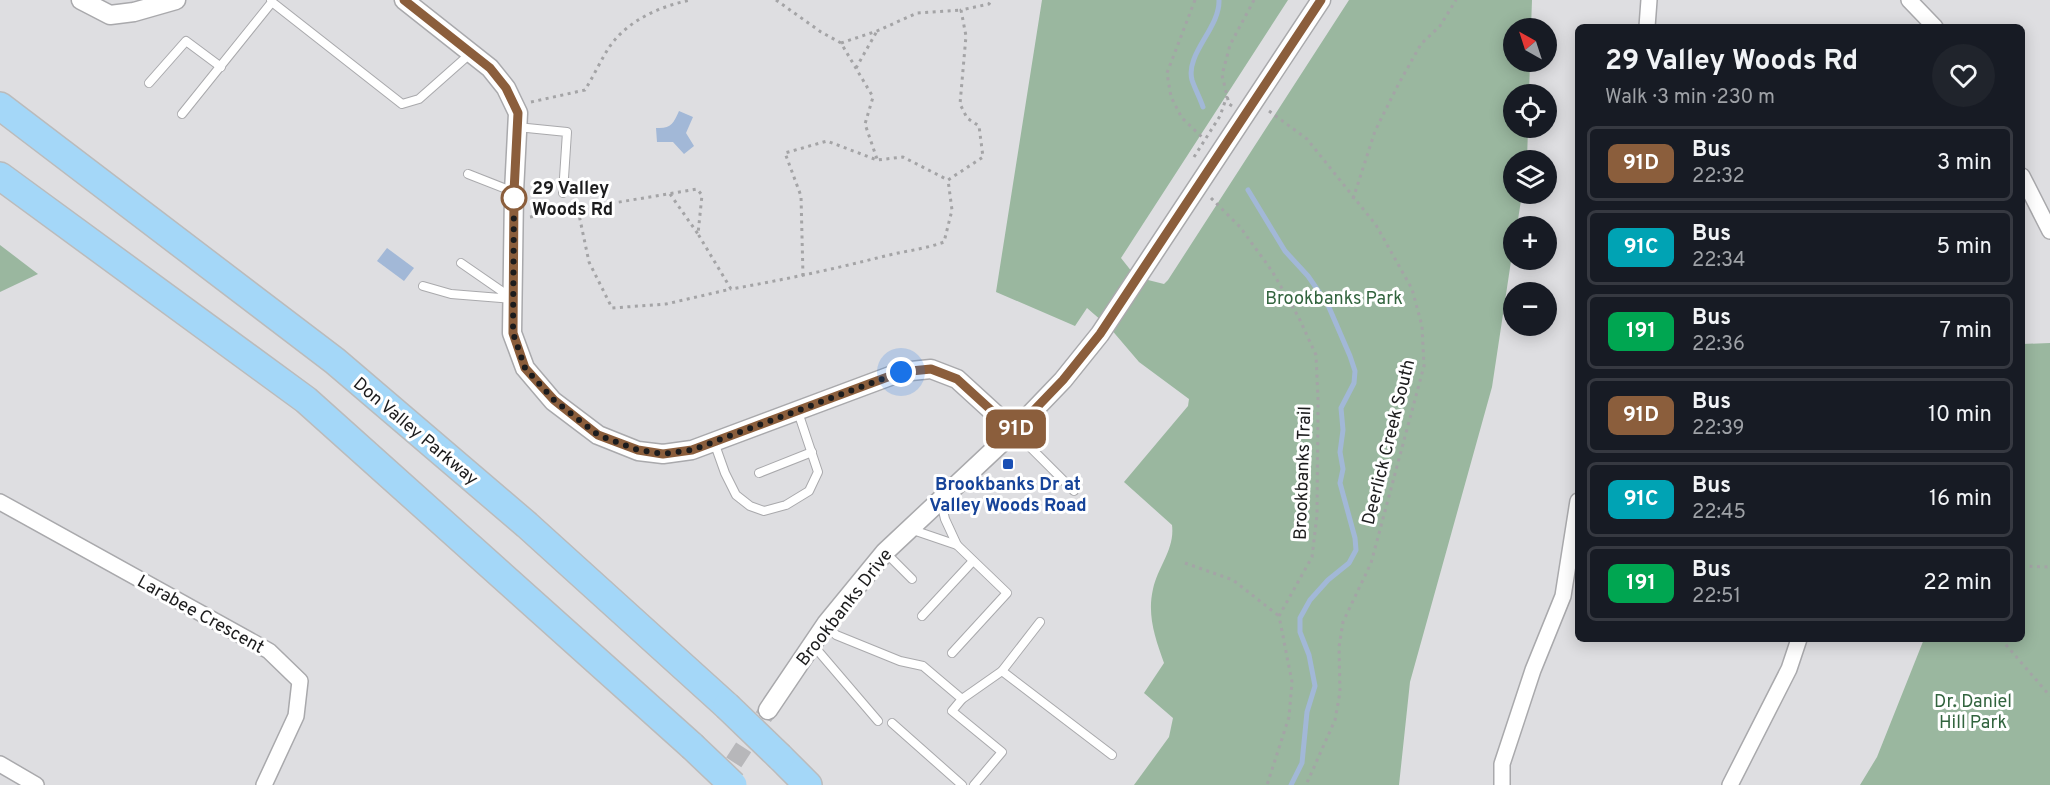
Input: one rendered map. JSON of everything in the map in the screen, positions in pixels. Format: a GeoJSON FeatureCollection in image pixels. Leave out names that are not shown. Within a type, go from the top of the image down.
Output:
{"type":"FeatureCollection","features":[{"type":"Feature","properties":{"kind":"highway","name":"Don Valley Parkway"},"geometry":{"type":"LineString","coordinates":[[0,106],[334,361],[527,525],[726,706],[808,785]]}},
{"type":"Feature","properties":{"kind":"highway"},"geometry":{"type":"LineString","coordinates":[[0,176],[306,400],[733,785]]}},
{"type":"Feature","properties":{"kind":"street"},"geometry":{"type":"LineString","coordinates":[[81,0],[110,15],[134,12],[176,0]]}},
{"type":"Feature","properties":{"kind":"street"},"geometry":{"type":"LineString","coordinates":[[404,0],[490,68],[506,88],[518,113],[514,192],[513,333],[525,368],[554,400],[598,435],[638,450],[663,454],[692,450],[901,372],[931,369],[957,379],[1014,431]]}},
{"type":"Feature","properties":{"kind":"street","name":"Brookbanks Drive"},"geometry":{"type":"LineString","coordinates":[[768,710],[826,624],[885,552],[1014,431],[1063,380],[1100,334],[1321,0]]}},
{"type":"Feature","properties":{"kind":"street"},"geometry":{"type":"LineString","coordinates":[[1647,24],[1649,0]]}},
{"type":"Feature","properties":{"kind":"street"},"geometry":{"type":"LineString","coordinates":[[1909,0],[1932,24]]}},
{"type":"Feature","properties":{"kind":"street"},"geometry":{"type":"LineString","coordinates":[[2025,182],[2050,231]]}},
{"type":"Feature","properties":{"kind":"street","name":"Larabee Crescent"},"geometry":{"type":"LineString","coordinates":[[0,502],[269,651],[300,681],[296,716],[264,785]]}},
{"type":"Feature","properties":{"kind":"street"},"geometry":{"type":"LineString","coordinates":[[1502,785],[1502,764],[1533,670],[1563,596],[1575,520]]}},
{"type":"Feature","properties":{"kind":"street"},"geometry":{"type":"LineString","coordinates":[[1730,785],[1789,669],[1798,642]]}},
{"type":"Feature","properties":{"kind":"street"},"geometry":{"type":"LineString","coordinates":[[0,765],[36,785]]}},
{"type":"Feature","properties":{"kind":"lane"},"geometry":{"type":"LineString","coordinates":[[182,114],[271,1],[402,104],[419,99],[471,53]]}},
{"type":"Feature","properties":{"kind":"lane"},"geometry":{"type":"LineString","coordinates":[[149,83],[186,41],[221,67]]}},
{"type":"Feature","properties":{"kind":"lane"},"geometry":{"type":"LineString","coordinates":[[518,127],[567,132],[563,193]]}},
{"type":"Feature","properties":{"kind":"lane"},"geometry":{"type":"LineString","coordinates":[[468,174],[514,192]]}},
{"type":"Feature","properties":{"kind":"lane"},"geometry":{"type":"LineString","coordinates":[[461,263],[513,299]]}},
{"type":"Feature","properties":{"kind":"lane"},"geometry":{"type":"LineString","coordinates":[[423,286],[451,294],[513,299]]}},
{"type":"Feature","properties":{"kind":"lane"},"geometry":{"type":"LineString","coordinates":[[714,442],[736,495],[750,506],[764,511],[786,506],[809,491],[818,472],[798,410]]}},
{"type":"Feature","properties":{"kind":"lane"},"geometry":{"type":"LineString","coordinates":[[1014,431],[1074,491]]}},
{"type":"Feature","properties":{"kind":"lane"},"geometry":{"type":"LineString","coordinates":[[759,473],[812,452]]}},
{"type":"Feature","properties":{"kind":"lane"},"geometry":{"type":"LineString","coordinates":[[940,500],[945,519],[957,545],[1007,593],[952,654]]}},
{"type":"Feature","properties":{"kind":"lane"},"geometry":{"type":"LineString","coordinates":[[909,529],[957,545]]}},
{"type":"Feature","properties":{"kind":"lane"},"geometry":{"type":"LineString","coordinates":[[885,552],[912,579]]}},
{"type":"Feature","properties":{"kind":"lane"},"geometry":{"type":"LineString","coordinates":[[922,616],[973,561]]}},
{"type":"Feature","properties":{"kind":"lane"},"geometry":{"type":"LineString","coordinates":[[974,785],[1002,752],[952,711],[962,699],[1002,670],[1040,622]]}},
{"type":"Feature","properties":{"kind":"lane"},"geometry":{"type":"LineString","coordinates":[[826,624],[836,635],[900,661],[922,666],[962,699]]}},
{"type":"Feature","properties":{"kind":"lane"},"geometry":{"type":"LineString","coordinates":[[813,644],[878,721]]}},
{"type":"Feature","properties":{"kind":"lane"},"geometry":{"type":"LineString","coordinates":[[1002,670],[1112,755]]}},
{"type":"Feature","properties":{"kind":"lane"},"geometry":{"type":"LineString","coordinates":[[892,723],[962,785]]}},
{"type":"Feature","properties":{"kind":"path"},"geometry":{"type":"LineString","coordinates":[[515,108],[534,101],[585,90],[609,47],[631,24],[667,5],[691,0]]}},
{"type":"Feature","properties":{"kind":"path"},"geometry":{"type":"LineString","coordinates":[[776,0],[821,32],[841,43],[873,97],[865,124],[877,160]]}},
{"type":"Feature","properties":{"kind":"path"},"geometry":{"type":"LineString","coordinates":[[841,43],[877,31],[917,12],[961,10],[989,4],[991,0]]}},
{"type":"Feature","properties":{"kind":"path"},"geometry":{"type":"LineString","coordinates":[[1195,0],[1167,73],[1171,97],[1182,118],[1205,140]]}},
{"type":"Feature","properties":{"kind":"path"},"geometry":{"type":"LineString","coordinates":[[1246,116],[1229,104],[1222,75],[1230,45],[1254,0]]}},
{"type":"Feature","properties":{"kind":"path"},"geometry":{"type":"LineString","coordinates":[[1353,199],[1375,131],[1398,85],[1421,44],[1440,26],[1456,0]]}},
{"type":"Feature","properties":{"kind":"path"},"geometry":{"type":"LineString","coordinates":[[948,180],[983,158],[979,126],[967,118],[960,104],[966,36],[961,10]]}},
{"type":"Feature","properties":{"kind":"path"},"geometry":{"type":"LineString","coordinates":[[856,68],[877,31]]}},
{"type":"Feature","properties":{"kind":"path","name":"Deerlick Creek South"},"geometry":{"type":"LineString","coordinates":[[1268,110],[1307,139],[1376,225],[1412,289],[1422,326],[1424,366],[1371,563],[1343,622],[1339,647],[1340,692],[1335,720],[1306,785]]}},
{"type":"Feature","properties":{"kind":"path"},"geometry":{"type":"LineString","coordinates":[[803,276],[801,196],[785,153],[827,141],[877,160],[903,157],[948,180]]}},
{"type":"Feature","properties":{"kind":"path"},"geometry":{"type":"LineString","coordinates":[[578,210],[589,262],[612,308],[666,304],[803,276],[909,250],[929,248],[944,242],[952,210],[948,180]]}},
{"type":"Feature","properties":{"kind":"path","name":"Brookbanks Trail"},"geometry":{"type":"LineString","coordinates":[[1200,185],[1240,227],[1272,271],[1299,318],[1316,355],[1317,515],[1312,557],[1279,616]]}},
{"type":"Feature","properties":{"kind":"path"},"geometry":{"type":"LineString","coordinates":[[514,219],[697,189],[702,195],[698,234]]}},
{"type":"Feature","properties":{"kind":"path"},"geometry":{"type":"LineString","coordinates":[[670,194],[698,234],[731,289]]}},
{"type":"Feature","properties":{"kind":"path"},"geometry":{"type":"LineString","coordinates":[[1185,562],[1233,580],[1279,616],[1292,682],[1289,717],[1267,785]]}},
{"type":"Feature","properties":{"kind":"path"},"geometry":{"type":"LineString","coordinates":[[2025,566],[2050,567]]}},
{"type":"Feature","properties":{"kind":"path"},"geometry":{"type":"LineString","coordinates":[[2004,642],[2050,696]]}},
{"type":"Feature","properties":{"kind":"green space","name":"Brookbanks Park"},"geometry":{"type":"Polygon","coordinates":[[[1042,0],[1288,0],[1121,258],[1136,277],[1164,284],[1349,0],[1532,0],[1531,18],[1503,18],[1503,72],[1530,72],[1529,84],[1503,84],[1503,138],[1528,138],[1527,150],[1503,150],[1503,204],[1520,204],[1519,216],[1503,216],[1503,270],[1510,270],[1508,282],[1503,282],[1503,314],[1492,387],[1410,682],[1399,785],[1134,785],[1169,737],[1173,718],[1144,693],[1164,663],[1153,626],[1151,599],[1155,581],[1169,550],[1172,525],[1124,482],[1188,406],[1189,399],[1139,362],[1110,328],[1087,308],[1075,326],[996,292],[1042,0]]]}},
{"type":"Feature","properties":{"kind":"green space"},"geometry":{"type":"Polygon","coordinates":[[[0,245],[38,274],[0,292],[0,245]]]}},
{"type":"Feature","properties":{"kind":"green space","name":"Dr. Daniel Hill Park"},"geometry":{"type":"Polygon","coordinates":[[[2050,343],[2050,785],[1860,785],[1877,757],[1923,642],[2025,642],[2025,344],[2050,343]]]}},
{"type":"Feature","properties":{"kind":"water"},"geometry":{"type":"Polygon","coordinates":[[[679,111],[693,117],[686,133],[694,146],[684,154],[673,142],[657,142],[656,128],[671,125],[679,111]]]}},
{"type":"Feature","properties":{"kind":"water"},"geometry":{"type":"Polygon","coordinates":[[[387,248],[414,268],[404,281],[377,261],[387,248]]]}},
{"type":"Feature","properties":{"kind":"waterway"},"geometry":{"type":"LineString","coordinates":[[1203,107],[1192,80],[1191,70],[1193,60],[1214,21],[1219,0]]}},
{"type":"Feature","properties":{"kind":"waterway"},"geometry":{"type":"LineString","coordinates":[[1248,190],[1285,251],[1308,276],[1328,305],[1355,371],[1354,383],[1341,408],[1343,430],[1340,452],[1343,469],[1340,483],[1355,538],[1356,550],[1349,563],[1328,580],[1310,600],[1300,618],[1300,632],[1309,655],[1315,686],[1307,712],[1302,763],[1291,785]]}},
{"type":"Feature","properties":{"kind":"tunnel"},"geometry":{"type":"LineString","coordinates":[[719,785],[768,710]]}},
{"type":"Feature","properties":{"kind":"bus line","name":"91D"},"geometry":{"type":"LineString","coordinates":[[404,0],[490,68],[506,88],[518,113],[514,192],[513,333],[525,368],[554,400],[598,435],[638,450],[663,454],[692,450],[901,372],[931,369],[957,379],[1014,431],[1063,380],[1100,334],[1321,0]]}},
{"type":"Feature","properties":{"kind":"place","name":"29 Valley Woods Rd"},"geometry":{"type":"Point","coordinates":[514,198]}},
{"type":"Feature","properties":{"kind":"place","name":"Brookbanks Dr at Valley Woods Road"},"geometry":{"type":"Point","coordinates":[1008,464]}},
{"type":"Feature","properties":{"kind":"route"},"geometry":{"type":"LineString","coordinates":[[514,198],[514,192],[513,333],[525,368],[554,400],[598,435],[638,450],[663,454],[692,450],[901,372]]}}]}
